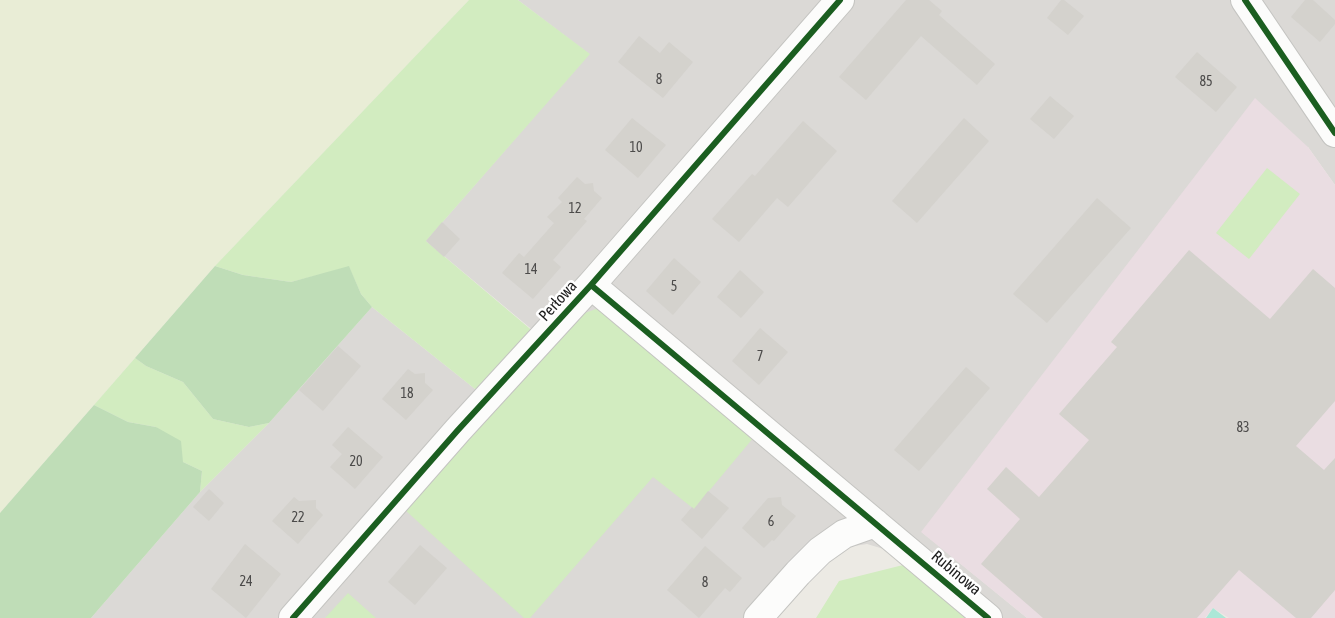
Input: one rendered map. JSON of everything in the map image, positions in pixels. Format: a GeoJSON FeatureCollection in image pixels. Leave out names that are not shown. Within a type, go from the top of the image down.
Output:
{"type":"FeatureCollection","features":[{"type":"Feature","properties":{"kind":"street","name":"Perłowa"},"geometry":{"type":"LineString","coordinates":[[293,618],[458,430],[591,285],[840,0]]}},
{"type":"Feature","properties":{"kind":"street"},"geometry":{"type":"LineString","coordinates":[[1244,0],[1335,133]]}},
{"type":"Feature","properties":{"kind":"street","name":"Rubinowa"},"geometry":{"type":"LineString","coordinates":[[591,285],[988,618]]}},
{"type":"Feature","properties":{"kind":"street"},"geometry":{"type":"LineString","coordinates":[[758,618],[820,551],[844,534],[875,523]]}},
{"type":"Feature","properties":{"kind":"shaded area"},"geometry":{"type":"Polygon","coordinates":[[[518,0],[1335,0],[1335,185],[1308,147],[922,532],[1027,618],[972,618],[887,550],[867,544],[841,548],[766,618],[91,618],[200,492],[269,423],[372,307],[480,393],[535,332],[426,241],[589,54],[518,0]]]}},
{"type":"Feature","properties":{"kind":"shaded area"},"geometry":{"type":"Polygon","coordinates":[[[1255,98],[1308,147],[1335,185],[1335,618],[1229,618],[1213,608],[1205,618],[1027,618],[921,532],[1255,98]]]}},
{"type":"Feature","properties":{"kind":"green space"},"geometry":{"type":"Polygon","coordinates":[[[0,0],[469,0],[215,266],[0,513],[0,0]]]}},
{"type":"Feature","properties":{"kind":"green space"},"geometry":{"type":"Polygon","coordinates":[[[469,0],[518,0],[590,54],[426,241],[535,333],[480,393],[372,307],[361,294],[349,267],[291,282],[243,275],[215,266],[469,0]]]}},
{"type":"Feature","properties":{"kind":"green space"},"geometry":{"type":"Polygon","coordinates":[[[1267,168],[1300,194],[1249,259],[1216,233],[1267,168]]]}},
{"type":"Feature","properties":{"kind":"green space"},"geometry":{"type":"Polygon","coordinates":[[[215,266],[243,275],[291,282],[349,266],[361,294],[372,307],[269,423],[249,427],[213,419],[183,382],[146,366],[135,358],[215,266]]]}},
{"type":"Feature","properties":{"kind":"green space"},"geometry":{"type":"Polygon","coordinates":[[[596,309],[614,314],[754,437],[694,509],[653,477],[530,618],[524,618],[405,510],[579,315],[596,309]]]}},
{"type":"Feature","properties":{"kind":"green space"},"geometry":{"type":"Polygon","coordinates":[[[135,358],[146,366],[183,382],[213,419],[249,427],[269,423],[200,492],[202,471],[183,462],[156,427],[128,422],[94,405],[135,358]]]}},
{"type":"Feature","properties":{"kind":"green space"},"geometry":{"type":"Polygon","coordinates":[[[94,405],[128,422],[156,427],[181,441],[183,462],[202,471],[200,492],[91,618],[0,618],[0,513],[94,405]]]}},
{"type":"Feature","properties":{"kind":"green space"},"geometry":{"type":"Polygon","coordinates":[[[907,564],[972,618],[816,618],[839,581],[907,564]]]}},
{"type":"Feature","properties":{"kind":"green space"},"geometry":{"type":"Polygon","coordinates":[[[348,593],[376,618],[325,618],[348,593]]]}},
{"type":"Feature","properties":{"kind":"green space"},"geometry":{"type":"Polygon","coordinates":[[[1213,608],[1226,618],[1206,618],[1213,608]]]}},
{"type":"Feature","properties":{"kind":"building"},"geometry":{"type":"Polygon","coordinates":[[[906,0],[929,0],[942,11],[939,15],[995,64],[977,85],[921,36],[866,100],[839,77],[906,0]]]}},
{"type":"Feature","properties":{"kind":"building"},"geometry":{"type":"Polygon","coordinates":[[[1061,0],[1064,0],[1084,16],[1068,35],[1047,18],[1061,0]]]}},
{"type":"Feature","properties":{"kind":"building"},"geometry":{"type":"Polygon","coordinates":[[[1305,0],[1313,0],[1335,20],[1335,24],[1320,42],[1291,17],[1305,0]]]}},
{"type":"Feature","properties":{"kind":"building"},"geometry":{"type":"Polygon","coordinates":[[[639,36],[660,53],[669,42],[693,62],[663,98],[618,62],[639,36]]]}},
{"type":"Feature","properties":{"kind":"building"},"geometry":{"type":"Polygon","coordinates":[[[1197,52],[1237,87],[1216,112],[1175,77],[1197,52]]]}},
{"type":"Feature","properties":{"kind":"building"},"geometry":{"type":"Polygon","coordinates":[[[1050,96],[1074,116],[1054,139],[1030,119],[1050,96]]]}},
{"type":"Feature","properties":{"kind":"building"},"geometry":{"type":"Polygon","coordinates":[[[632,118],[666,145],[638,178],[605,150],[632,118]]]}},
{"type":"Feature","properties":{"kind":"building"},"geometry":{"type":"Polygon","coordinates":[[[964,118],[989,141],[917,223],[892,201],[964,118]]]}},
{"type":"Feature","properties":{"kind":"building"},"geometry":{"type":"Polygon","coordinates":[[[803,121],[837,151],[788,207],[777,198],[739,242],[712,219],[752,174],[755,176],[803,121]]]}},
{"type":"Feature","properties":{"kind":"building"},"geometry":{"type":"Polygon","coordinates":[[[577,177],[585,184],[593,183],[594,191],[602,198],[584,219],[587,221],[553,260],[561,267],[533,299],[502,273],[519,253],[524,257],[554,223],[547,217],[562,202],[558,198],[577,177]]]}},
{"type":"Feature","properties":{"kind":"building"},"geometry":{"type":"Polygon","coordinates":[[[1097,198],[1131,228],[1047,323],[1013,294],[1097,198]]]}},
{"type":"Feature","properties":{"kind":"building"},"geometry":{"type":"Polygon","coordinates":[[[442,222],[460,239],[444,257],[426,241],[442,222]]]}},
{"type":"Feature","properties":{"kind":"building"},"geometry":{"type":"Polygon","coordinates":[[[1189,250],[1270,319],[1313,269],[1335,288],[1335,401],[1296,446],[1324,470],[1335,458],[1335,590],[1311,618],[1296,618],[1239,570],[1197,618],[1043,618],[981,564],[1020,519],[987,489],[1006,467],[1039,497],[1089,440],[1059,414],[1117,347],[1111,342],[1189,250]]]}},
{"type":"Feature","properties":{"kind":"building"},"geometry":{"type":"Polygon","coordinates":[[[674,258],[701,282],[673,315],[646,291],[674,258]]]}},
{"type":"Feature","properties":{"kind":"building"},"geometry":{"type":"Polygon","coordinates":[[[740,270],[764,292],[741,318],[717,297],[740,270]]]}},
{"type":"Feature","properties":{"kind":"building"},"geometry":{"type":"Polygon","coordinates":[[[760,328],[788,352],[759,385],[732,361],[760,328]]]}},
{"type":"Feature","properties":{"kind":"building"},"geometry":{"type":"Polygon","coordinates":[[[338,346],[361,366],[323,411],[299,390],[338,346]]]}},
{"type":"Feature","properties":{"kind":"building"},"geometry":{"type":"Polygon","coordinates":[[[966,367],[990,388],[919,471],[894,450],[966,367]]]}},
{"type":"Feature","properties":{"kind":"building"},"geometry":{"type":"Polygon","coordinates":[[[408,369],[415,374],[425,373],[425,383],[433,390],[406,420],[382,399],[408,369]]]}},
{"type":"Feature","properties":{"kind":"building"},"geometry":{"type":"Polygon","coordinates":[[[348,427],[383,457],[355,489],[330,467],[342,454],[332,445],[348,427]]]}},
{"type":"Feature","properties":{"kind":"building"},"geometry":{"type":"Polygon","coordinates":[[[209,489],[224,503],[209,521],[193,507],[209,489]]]}},
{"type":"Feature","properties":{"kind":"building"},"geometry":{"type":"Polygon","coordinates":[[[708,491],[729,508],[702,539],[681,520],[692,507],[694,509],[708,491]]]}},
{"type":"Feature","properties":{"kind":"building"},"geometry":{"type":"Polygon","coordinates":[[[294,497],[299,501],[316,500],[316,508],[323,515],[298,544],[272,521],[294,497]]]}},
{"type":"Feature","properties":{"kind":"building"},"geometry":{"type":"Polygon","coordinates":[[[781,497],[782,505],[796,516],[774,541],[772,540],[764,548],[742,528],[768,498],[781,497]]]}},
{"type":"Feature","properties":{"kind":"building"},"geometry":{"type":"Polygon","coordinates":[[[245,544],[281,574],[246,618],[211,589],[245,544]]]}},
{"type":"Feature","properties":{"kind":"building"},"geometry":{"type":"Polygon","coordinates":[[[420,545],[447,568],[415,605],[388,582],[420,545]]]}},
{"type":"Feature","properties":{"kind":"building"},"geometry":{"type":"Polygon","coordinates":[[[705,546],[742,578],[730,592],[725,588],[699,618],[667,590],[705,546]]]}},
{"type":"Feature","properties":{"kind":"cycle path"},"geometry":{"type":"LineString","coordinates":[[293,618],[458,430],[591,285],[840,0]]}},
{"type":"Feature","properties":{"kind":"cycle path"},"geometry":{"type":"LineString","coordinates":[[1245,0],[1335,133]]}},
{"type":"Feature","properties":{"kind":"cycle path"},"geometry":{"type":"LineString","coordinates":[[591,285],[988,618]]}}]}
